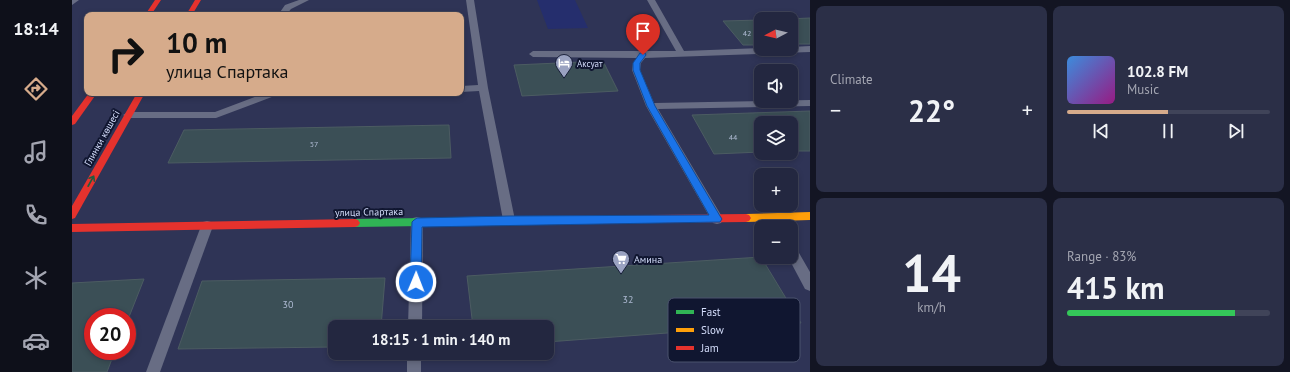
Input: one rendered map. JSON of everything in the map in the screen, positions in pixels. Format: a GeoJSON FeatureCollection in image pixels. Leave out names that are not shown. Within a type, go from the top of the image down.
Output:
{"type":"FeatureCollection","features":[{"type":"Feature","properties":{"kind":"street"},"geometry":{"type":"LineString","coordinates":[[150,12],[158,0]]}},
{"type":"Feature","properties":{"kind":"street"},"geometry":{"type":"LineString","coordinates":[[191,12],[198,0]]}},
{"type":"Feature","properties":{"kind":"street"},"geometry":{"type":"LineString","coordinates":[[72,122],[91,96]]}},
{"type":"Feature","properties":{"kind":"street","name":"Глинки көшесі"},"geometry":{"type":"LineString","coordinates":[[72,216],[139,96]]}},
{"type":"Feature","properties":{"kind":"street","name":"улица Спартака"},"geometry":{"type":"LineString","coordinates":[[72,228],[509,220],[717,219],[772,216],[810,216]]}},
{"type":"Feature","properties":{"kind":"lane"},"geometry":{"type":"LineString","coordinates":[[72,3],[75,0]]}},
{"type":"Feature","properties":{"kind":"lane"},"geometry":{"type":"LineString","coordinates":[[284,12],[288,7],[305,0]]}},
{"type":"Feature","properties":{"kind":"lane"},"geometry":{"type":"LineString","coordinates":[[470,0],[483,88],[509,220]]}},
{"type":"Feature","properties":{"kind":"lane"},"geometry":{"type":"LineString","coordinates":[[651,0],[681,54]]}},
{"type":"Feature","properties":{"kind":"lane"},"geometry":{"type":"LineString","coordinates":[[533,54],[643,55],[810,49]]}},
{"type":"Feature","properties":{"kind":"lane"},"geometry":{"type":"LineString","coordinates":[[643,55],[637,63],[636,70],[651,106],[717,219]]}},
{"type":"Feature","properties":{"kind":"lane"},"geometry":{"type":"LineString","coordinates":[[464,88],[483,88]]}},
{"type":"Feature","properties":{"kind":"lane"},"geometry":{"type":"LineString","coordinates":[[128,115],[216,115],[266,96]]}},
{"type":"Feature","properties":{"kind":"lane"},"geometry":{"type":"LineString","coordinates":[[651,106],[810,103]]}},
{"type":"Feature","properties":{"kind":"lane"},"geometry":{"type":"LineString","coordinates":[[772,216],[774,220]]}},
{"type":"Feature","properties":{"kind":"lane"},"geometry":{"type":"LineString","coordinates":[[415,320],[417,222]]}},
{"type":"Feature","properties":{"kind":"lane"},"geometry":{"type":"LineString","coordinates":[[153,372],[207,226]]}},
{"type":"Feature","properties":{"kind":"lane"},"geometry":{"type":"LineString","coordinates":[[798,263],[810,285]]}},
{"type":"Feature","properties":{"kind":"lane"},"geometry":{"type":"LineString","coordinates":[[414,360],[414,372]]}},
{"type":"Feature","properties":{"kind":"shaded area"},"geometry":{"type":"Polygon","coordinates":[[[537,0],[575,0],[588,28],[548,29],[537,0]]]}},
{"type":"Feature","properties":{"kind":"building"},"geometry":{"type":"Polygon","coordinates":[[[810,18],[810,44],[798,44],[798,19],[810,18]]]}},
{"type":"Feature","properties":{"kind":"building"},"geometry":{"type":"Polygon","coordinates":[[[754,20],[754,45],[743,45],[723,21],[754,20]]]}},
{"type":"Feature","properties":{"kind":"building","name":"Аксуат"},"geometry":{"type":"Polygon","coordinates":[[[603,61],[618,91],[522,96],[514,65],[603,61]]]}},
{"type":"Feature","properties":{"kind":"building"},"geometry":{"type":"Polygon","coordinates":[[[810,111],[810,151],[798,151],[798,116],[754,116],[754,152],[714,154],[692,115],[810,111]]]}},
{"type":"Feature","properties":{"kind":"building"},"geometry":{"type":"Polygon","coordinates":[[[449,125],[451,158],[168,163],[184,130],[449,125]]]}},
{"type":"Feature","properties":{"kind":"building"},"geometry":{"type":"Polygon","coordinates":[[[754,257],[754,264],[765,264],[786,298],[668,298],[668,333],[554,341],[554,320],[472,320],[467,276],[754,257]]]}},
{"type":"Feature","properties":{"kind":"building"},"geometry":{"type":"Polygon","coordinates":[[[385,278],[382,320],[328,320],[328,347],[178,349],[202,281],[385,278]]]}},
{"type":"Feature","properties":{"kind":"building"},"geometry":{"type":"Polygon","coordinates":[[[144,279],[133,308],[84,308],[84,360],[112,360],[107,372],[72,372],[72,283],[144,279]]]}},
{"type":"Feature","properties":{"kind":"traffic: fast"},"geometry":{"type":"LineString","coordinates":[[355,223],[553,220]]}},
{"type":"Feature","properties":{"kind":"traffic: slow"},"geometry":{"type":"LineString","coordinates":[[746,218],[810,216]]}},
{"type":"Feature","properties":{"kind":"traffic: jam"},"geometry":{"type":"LineString","coordinates":[[150,12],[158,0]]}},
{"type":"Feature","properties":{"kind":"traffic: jam"},"geometry":{"type":"LineString","coordinates":[[191,12],[198,0]]}},
{"type":"Feature","properties":{"kind":"traffic: jam"},"geometry":{"type":"LineString","coordinates":[[72,122],[91,96]]}},
{"type":"Feature","properties":{"kind":"traffic: jam"},"geometry":{"type":"LineString","coordinates":[[72,215],[139,96]]}},
{"type":"Feature","properties":{"kind":"traffic: jam"},"geometry":{"type":"LineString","coordinates":[[553,220],[746,218]]}},
{"type":"Feature","properties":{"kind":"traffic: jam"},"geometry":{"type":"LineString","coordinates":[[72,228],[355,223]]}},
{"type":"Feature","properties":{"kind":"place","name":"Аксуат"},"geometry":{"type":"Point","coordinates":[564,78]}},
{"type":"Feature","properties":{"kind":"place","name":"Амина"},"geometry":{"type":"Point","coordinates":[621,274]}},
{"type":"Feature","properties":{"kind":"route"},"geometry":{"type":"LineString","coordinates":[[416,282],[417,222],[717,219],[651,106],[636,70],[637,63],[643,55]]}}]}
